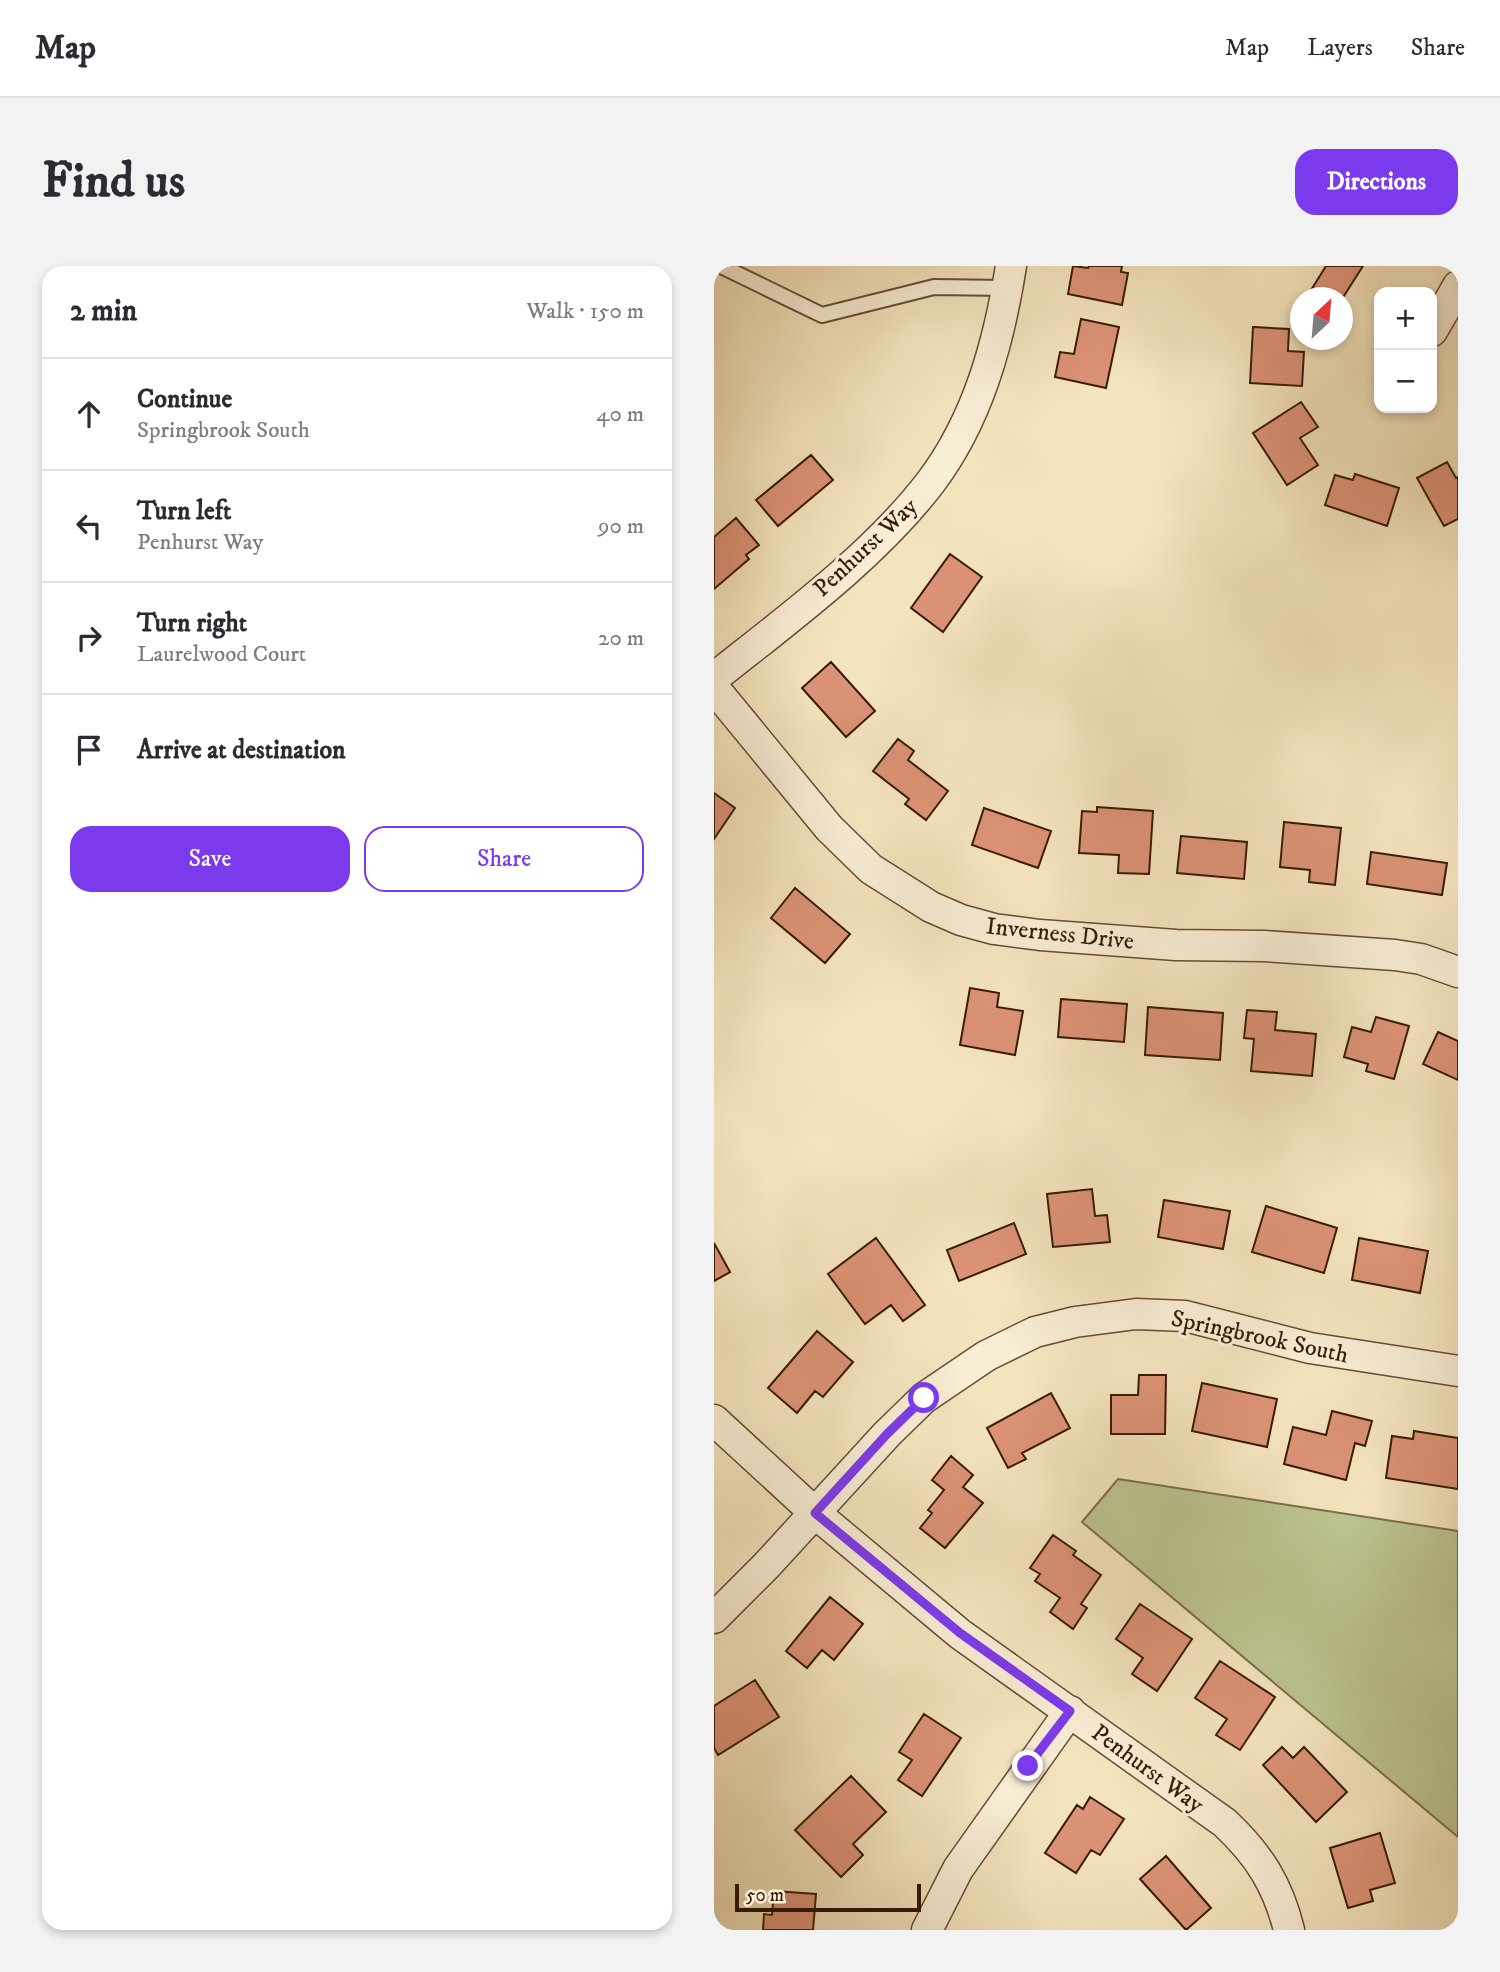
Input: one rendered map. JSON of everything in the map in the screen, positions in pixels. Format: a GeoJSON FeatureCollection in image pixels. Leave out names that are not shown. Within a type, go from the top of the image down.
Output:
{"type":"FeatureCollection","features":[{"type":"Feature","properties":{"kind":"street","name":"Penhurst Way"},"geometry":{"type":"LineString","coordinates":[[714,678],[872,547],[932,481],[975,404],[988,372],[1003,320],[1009,277]]}},
{"type":"Feature","properties":{"kind":"street"},"geometry":{"type":"LineString","coordinates":[[1437,322],[1458,286]]}},
{"type":"Feature","properties":{"kind":"street","name":"Inverness Drive"},"geometry":{"type":"LineString","coordinates":[[714,688],[829,828],[871,869],[931,907],[961,920],[994,929],[1040,935],[1176,945],[1264,946],[1395,955],[1421,959],[1458,972]]}},
{"type":"Feature","properties":{"kind":"street","name":"Springbrook South"},"geometry":{"type":"LineString","coordinates":[[714,1618],[924,1398],[986,1356],[1035,1332],[1076,1322],[1136,1314],[1185,1316],[1310,1348],[1458,1371]]}},
{"type":"Feature","properties":{"kind":"street","name":"Penhurst Way"},"geometry":{"type":"LineString","coordinates":[[714,1420],[815,1513],[960,1633],[1225,1824],[1248,1845],[1263,1866],[1283,1909],[1289,1930]]}},
{"type":"Feature","properties":{"kind":"street"},"geometry":{"type":"LineString","coordinates":[[927,1930],[958,1869],[1070,1711]]}},
{"type":"Feature","properties":{"kind":"lane"},"geometry":{"type":"LineString","coordinates":[[721,266],[821,315],[934,287],[1009,277]]}},
{"type":"Feature","properties":{"kind":"green space"},"geometry":{"type":"Polygon","coordinates":[[[1118,1479],[1458,1531],[1458,1837],[1082,1522],[1118,1479]]]}},
{"type":"Feature","properties":{"kind":"building"},"geometry":{"type":"Polygon","coordinates":[[[1073,266],[1122,266],[1121,272],[1128,273],[1122,305],[1068,294],[1073,266]]]}},
{"type":"Feature","properties":{"kind":"building"},"geometry":{"type":"Polygon","coordinates":[[[1326,266],[1363,266],[1350,287],[1313,287],[1326,266]]]}},
{"type":"Feature","properties":{"kind":"building"},"geometry":{"type":"Polygon","coordinates":[[[1081,319],[1119,327],[1106,388],[1055,377],[1060,352],[1074,354],[1081,319]]]}},
{"type":"Feature","properties":{"kind":"building"},"geometry":{"type":"Polygon","coordinates":[[[1253,327],[1289,329],[1288,351],[1304,352],[1302,386],[1250,383],[1253,327]]]}},
{"type":"Feature","properties":{"kind":"building"},"geometry":{"type":"Polygon","coordinates":[[[1301,402],[1318,427],[1300,438],[1318,465],[1287,485],[1253,433],[1301,402]]]}},
{"type":"Feature","properties":{"kind":"building"},"geometry":{"type":"Polygon","coordinates":[[[811,455],[833,480],[778,526],[756,500],[811,455]]]}},
{"type":"Feature","properties":{"kind":"building"},"geometry":{"type":"Polygon","coordinates":[[[1447,462],[1456,478],[1458,477],[1458,519],[1444,526],[1417,478],[1447,462]]]}},
{"type":"Feature","properties":{"kind":"building"},"geometry":{"type":"Polygon","coordinates":[[[1355,474],[1399,488],[1387,526],[1325,505],[1335,475],[1353,480],[1355,474]]]}},
{"type":"Feature","properties":{"kind":"building"},"geometry":{"type":"Polygon","coordinates":[[[736,518],[759,545],[746,555],[749,559],[714,589],[714,537],[736,518]]]}},
{"type":"Feature","properties":{"kind":"building"},"geometry":{"type":"Polygon","coordinates":[[[950,554],[982,577],[943,632],[911,608],[950,554]]]}},
{"type":"Feature","properties":{"kind":"building"},"geometry":{"type":"Polygon","coordinates":[[[831,662],[875,711],[846,737],[802,688],[831,662]]]}},
{"type":"Feature","properties":{"kind":"building"},"geometry":{"type":"Polygon","coordinates":[[[898,739],[914,751],[908,760],[948,791],[926,820],[905,804],[909,799],[873,771],[898,739]]]}},
{"type":"Feature","properties":{"kind":"building"},"geometry":{"type":"Polygon","coordinates":[[[714,793],[735,808],[714,839],[714,793]]]}},
{"type":"Feature","properties":{"kind":"building"},"geometry":{"type":"Polygon","coordinates":[[[1097,807],[1153,811],[1149,874],[1118,873],[1119,855],[1079,853],[1082,811],[1097,812],[1097,807]]]}},
{"type":"Feature","properties":{"kind":"building"},"geometry":{"type":"Polygon","coordinates":[[[984,808],[1051,831],[1038,868],[972,845],[984,808]]]}},
{"type":"Feature","properties":{"kind":"building"},"geometry":{"type":"Polygon","coordinates":[[[1284,822],[1341,828],[1335,885],[1309,882],[1310,870],[1280,867],[1284,822]]]}},
{"type":"Feature","properties":{"kind":"building"},"geometry":{"type":"Polygon","coordinates":[[[1181,836],[1247,842],[1244,879],[1177,873],[1181,836]]]}},
{"type":"Feature","properties":{"kind":"building"},"geometry":{"type":"Polygon","coordinates":[[[1371,852],[1447,863],[1442,895],[1367,884],[1371,852]]]}},
{"type":"Feature","properties":{"kind":"building"},"geometry":{"type":"Polygon","coordinates":[[[795,888],[850,934],[825,963],[771,918],[795,888]]]}},
{"type":"Feature","properties":{"kind":"building"},"geometry":{"type":"Polygon","coordinates":[[[970,988],[999,993],[997,1007],[1023,1011],[1015,1055],[960,1045],[970,988]]]}},
{"type":"Feature","properties":{"kind":"building"},"geometry":{"type":"Polygon","coordinates":[[[1061,999],[1127,1004],[1124,1042],[1058,1037],[1061,999]]]}},
{"type":"Feature","properties":{"kind":"building"},"geometry":{"type":"Polygon","coordinates":[[[1148,1007],[1223,1013],[1220,1060],[1145,1055],[1148,1007]]]}},
{"type":"Feature","properties":{"kind":"building"},"geometry":{"type":"Polygon","coordinates":[[[1247,1010],[1277,1012],[1275,1030],[1316,1034],[1312,1076],[1251,1071],[1254,1039],[1244,1038],[1247,1010]]]}},
{"type":"Feature","properties":{"kind":"building"},"geometry":{"type":"Polygon","coordinates":[[[1376,1017],[1409,1026],[1394,1079],[1366,1071],[1368,1064],[1344,1057],[1352,1027],[1371,1032],[1376,1017]]]}},
{"type":"Feature","properties":{"kind":"building"},"geometry":{"type":"Polygon","coordinates":[[[1438,1032],[1458,1041],[1458,1080],[1423,1064],[1438,1032]]]}},
{"type":"Feature","properties":{"kind":"building"},"geometry":{"type":"Polygon","coordinates":[[[1092,1189],[1095,1216],[1107,1215],[1110,1242],[1053,1247],[1047,1194],[1092,1189]]]}},
{"type":"Feature","properties":{"kind":"building"},"geometry":{"type":"Polygon","coordinates":[[[1164,1200],[1230,1211],[1223,1249],[1158,1237],[1164,1200]]]}},
{"type":"Feature","properties":{"kind":"building"},"geometry":{"type":"Polygon","coordinates":[[[1266,1206],[1337,1228],[1324,1273],[1252,1252],[1266,1206]]]}},
{"type":"Feature","properties":{"kind":"building"},"geometry":{"type":"Polygon","coordinates":[[[1014,1223],[1026,1254],[959,1281],[947,1250],[1014,1223]]]}},
{"type":"Feature","properties":{"kind":"building"},"geometry":{"type":"Polygon","coordinates":[[[876,1238],[925,1305],[903,1321],[891,1305],[865,1324],[828,1274],[876,1238]]]}},
{"type":"Feature","properties":{"kind":"building"},"geometry":{"type":"Polygon","coordinates":[[[1359,1238],[1428,1251],[1420,1293],[1352,1280],[1359,1238]]]}},
{"type":"Feature","properties":{"kind":"building"},"geometry":{"type":"Polygon","coordinates":[[[714,1243],[730,1272],[714,1281],[714,1243]]]}},
{"type":"Feature","properties":{"kind":"building"},"geometry":{"type":"Polygon","coordinates":[[[817,1331],[853,1362],[823,1397],[815,1391],[797,1413],[768,1388],[817,1331]]]}},
{"type":"Feature","properties":{"kind":"building"},"geometry":{"type":"Polygon","coordinates":[[[1139,1375],[1166,1375],[1165,1434],[1111,1434],[1111,1395],[1138,1395],[1139,1375]]]}},
{"type":"Feature","properties":{"kind":"building"},"geometry":{"type":"Polygon","coordinates":[[[1202,1383],[1277,1399],[1267,1447],[1192,1431],[1202,1383]]]}},
{"type":"Feature","properties":{"kind":"building"},"geometry":{"type":"Polygon","coordinates":[[[1051,1393],[1070,1428],[1022,1453],[1026,1459],[1008,1468],[987,1428],[1051,1393]]]}},
{"type":"Feature","properties":{"kind":"building"},"geometry":{"type":"Polygon","coordinates":[[[1332,1411],[1372,1421],[1365,1446],[1355,1443],[1346,1480],[1284,1464],[1293,1427],[1326,1435],[1332,1411]]]}},
{"type":"Feature","properties":{"kind":"building"},"geometry":{"type":"Polygon","coordinates":[[[1414,1431],[1458,1438],[1458,1489],[1386,1478],[1392,1436],[1413,1439],[1414,1431]]]}},
{"type":"Feature","properties":{"kind":"building"},"geometry":{"type":"Polygon","coordinates":[[[951,1456],[973,1475],[963,1487],[983,1503],[945,1548],[920,1528],[932,1513],[928,1510],[944,1490],[932,1480],[951,1456]]]}},
{"type":"Feature","properties":{"kind":"building"},"geometry":{"type":"Polygon","coordinates":[[[1053,1535],[1076,1551],[1073,1555],[1101,1575],[1081,1604],[1087,1608],[1073,1629],[1050,1612],[1060,1598],[1035,1581],[1040,1574],[1030,1568],[1053,1535]]]}},
{"type":"Feature","properties":{"kind":"building"},"geometry":{"type":"Polygon","coordinates":[[[830,1597],[863,1624],[834,1660],[822,1650],[807,1668],[786,1651],[830,1597]]]}},
{"type":"Feature","properties":{"kind":"building"},"geometry":{"type":"Polygon","coordinates":[[[1140,1604],[1192,1639],[1157,1691],[1132,1674],[1143,1658],[1116,1639],[1140,1604]]]}},
{"type":"Feature","properties":{"kind":"building"},"geometry":{"type":"Polygon","coordinates":[[[1220,1661],[1275,1697],[1240,1750],[1216,1735],[1227,1719],[1195,1698],[1220,1661]]]}},
{"type":"Feature","properties":{"kind":"building"},"geometry":{"type":"Polygon","coordinates":[[[755,1680],[779,1717],[718,1755],[714,1748],[714,1706],[755,1680]]]}},
{"type":"Feature","properties":{"kind":"building"},"geometry":{"type":"Polygon","coordinates":[[[924,1714],[961,1738],[922,1796],[898,1780],[912,1760],[899,1752],[924,1714]]]}},
{"type":"Feature","properties":{"kind":"building"},"geometry":{"type":"Polygon","coordinates":[[[1282,1747],[1293,1758],[1304,1747],[1347,1792],[1316,1822],[1263,1765],[1282,1747]]]}},
{"type":"Feature","properties":{"kind":"building"},"geometry":{"type":"Polygon","coordinates":[[[851,1776],[886,1812],[853,1844],[863,1855],[841,1877],[795,1830],[851,1776]]]}},
{"type":"Feature","properties":{"kind":"building"},"geometry":{"type":"Polygon","coordinates":[[[1090,1797],[1124,1819],[1100,1855],[1091,1850],[1076,1873],[1045,1853],[1077,1805],[1083,1809],[1090,1797]]]}},
{"type":"Feature","properties":{"kind":"building"},"geometry":{"type":"Polygon","coordinates":[[[1380,1833],[1395,1883],[1370,1890],[1373,1901],[1348,1908],[1330,1848],[1380,1833]]]}},
{"type":"Feature","properties":{"kind":"building"},"geometry":{"type":"Polygon","coordinates":[[[1166,1856],[1211,1908],[1186,1930],[1140,1879],[1166,1856]]]}},
{"type":"Feature","properties":{"kind":"building"},"geometry":{"type":"Polygon","coordinates":[[[774,1891],[816,1894],[813,1930],[763,1930],[764,1914],[772,1915],[774,1891]]]}},
{"type":"Feature","properties":{"kind":"route"},"geometry":{"type":"LineString","coordinates":[[924,1398],[815,1513],[916,1599],[1070,1711],[1028,1766]]}}]}
